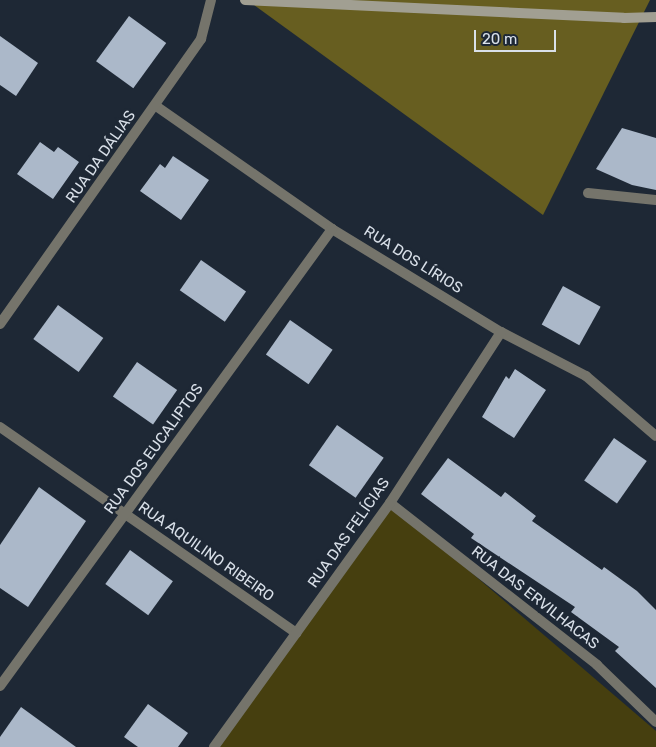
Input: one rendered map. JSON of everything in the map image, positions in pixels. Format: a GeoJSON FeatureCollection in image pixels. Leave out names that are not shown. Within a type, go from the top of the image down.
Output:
{"type":"FeatureCollection","features":[{"type":"Feature","properties":{"kind":"street","name":"RUA DA DÁLIAS"},"geometry":{"type":"LineString","coordinates":[[0,324],[156,106],[201,39],[211,0]]}},
{"type":"Feature","properties":{"kind":"street"},"geometry":{"type":"LineString","coordinates":[[245,0],[614,18],[656,17]]}},
{"type":"Feature","properties":{"kind":"street","name":"RUA DOS LÍRIOS"},"geometry":{"type":"LineString","coordinates":[[156,106],[332,229],[501,332],[586,376],[656,436]]}},
{"type":"Feature","properties":{"kind":"street"},"geometry":{"type":"LineString","coordinates":[[588,194],[656,200]]}},
{"type":"Feature","properties":{"kind":"street","name":"RUA DOS EUCALIPTOS"},"geometry":{"type":"LineString","coordinates":[[0,686],[332,229]]}},
{"type":"Feature","properties":{"kind":"street","name":"RUA DAS FELÍCIAS"},"geometry":{"type":"LineString","coordinates":[[214,747],[390,503],[501,332]]}},
{"type":"Feature","properties":{"kind":"street","name":"RUA AQUILINO RIBEIRO"},"geometry":{"type":"LineString","coordinates":[[0,427],[296,633]]}},
{"type":"Feature","properties":{"kind":"street","name":"RUA DAS ERVILHACAS"},"geometry":{"type":"LineString","coordinates":[[390,503],[597,666],[656,722]]}},
{"type":"Feature","properties":{"kind":"shaded area"},"geometry":{"type":"Polygon","coordinates":[[[247,0],[650,0],[543,215],[247,0]]]}},
{"type":"Feature","properties":{"kind":"shaded area"},"geometry":{"type":"Polygon","coordinates":[[[390,503],[656,731],[656,747],[220,747],[390,503]]]}},
{"type":"Feature","properties":{"kind":"building"},"geometry":{"type":"Polygon","coordinates":[[[129,16],[166,43],[133,88],[96,61],[129,16]]]}},
{"type":"Feature","properties":{"kind":"building"},"geometry":{"type":"Polygon","coordinates":[[[0,36],[38,63],[16,96],[0,85],[0,36]]]}},
{"type":"Feature","properties":{"kind":"building"},"geometry":{"type":"Polygon","coordinates":[[[622,128],[656,138],[656,190],[632,185],[596,169],[622,128]]]}},
{"type":"Feature","properties":{"kind":"building"},"geometry":{"type":"Polygon","coordinates":[[[40,142],[54,152],[58,147],[79,162],[53,199],[17,174],[40,142]]]}},
{"type":"Feature","properties":{"kind":"building"},"geometry":{"type":"Polygon","coordinates":[[[173,156],[209,180],[181,220],[140,191],[160,164],[165,168],[173,156]]]}},
{"type":"Feature","properties":{"kind":"building"},"geometry":{"type":"Polygon","coordinates":[[[201,260],[246,292],[225,322],[180,290],[201,260]]]}},
{"type":"Feature","properties":{"kind":"building"},"geometry":{"type":"Polygon","coordinates":[[[563,286],[601,307],[579,345],[542,324],[563,286]]]}},
{"type":"Feature","properties":{"kind":"building"},"geometry":{"type":"Polygon","coordinates":[[[58,305],[103,338],[79,372],[33,339],[58,305]]]}},
{"type":"Feature","properties":{"kind":"building"},"geometry":{"type":"Polygon","coordinates":[[[290,320],[333,350],[309,384],[266,354],[290,320]]]}},
{"type":"Feature","properties":{"kind":"building"},"geometry":{"type":"Polygon","coordinates":[[[137,362],[177,390],[153,425],[113,396],[137,362]]]}},
{"type":"Feature","properties":{"kind":"building"},"geometry":{"type":"Polygon","coordinates":[[[515,369],[546,390],[514,438],[482,417],[506,376],[509,379],[515,369]]]}},
{"type":"Feature","properties":{"kind":"building"},"geometry":{"type":"Polygon","coordinates":[[[337,425],[384,458],[356,498],[309,465],[337,425]]]}},
{"type":"Feature","properties":{"kind":"building"},"geometry":{"type":"Polygon","coordinates":[[[614,438],[647,461],[617,504],[584,481],[614,438]]]}},
{"type":"Feature","properties":{"kind":"building"},"geometry":{"type":"Polygon","coordinates":[[[448,458],[501,497],[505,492],[536,516],[532,521],[602,570],[604,567],[637,591],[656,610],[656,688],[615,651],[619,647],[571,612],[575,607],[471,538],[474,534],[421,494],[448,458]]]}},
{"type":"Feature","properties":{"kind":"building"},"geometry":{"type":"Polygon","coordinates":[[[39,487],[86,521],[28,607],[0,588],[0,545],[39,487]]]}},
{"type":"Feature","properties":{"kind":"building"},"geometry":{"type":"Polygon","coordinates":[[[130,550],[173,581],[148,615],[105,584],[130,550]]]}},
{"type":"Feature","properties":{"kind":"building"},"geometry":{"type":"Polygon","coordinates":[[[148,704],[188,733],[178,747],[138,747],[124,737],[148,704]]]}},
{"type":"Feature","properties":{"kind":"building"},"geometry":{"type":"Polygon","coordinates":[[[21,707],[76,747],[0,747],[0,737],[21,707]]]}}]}
